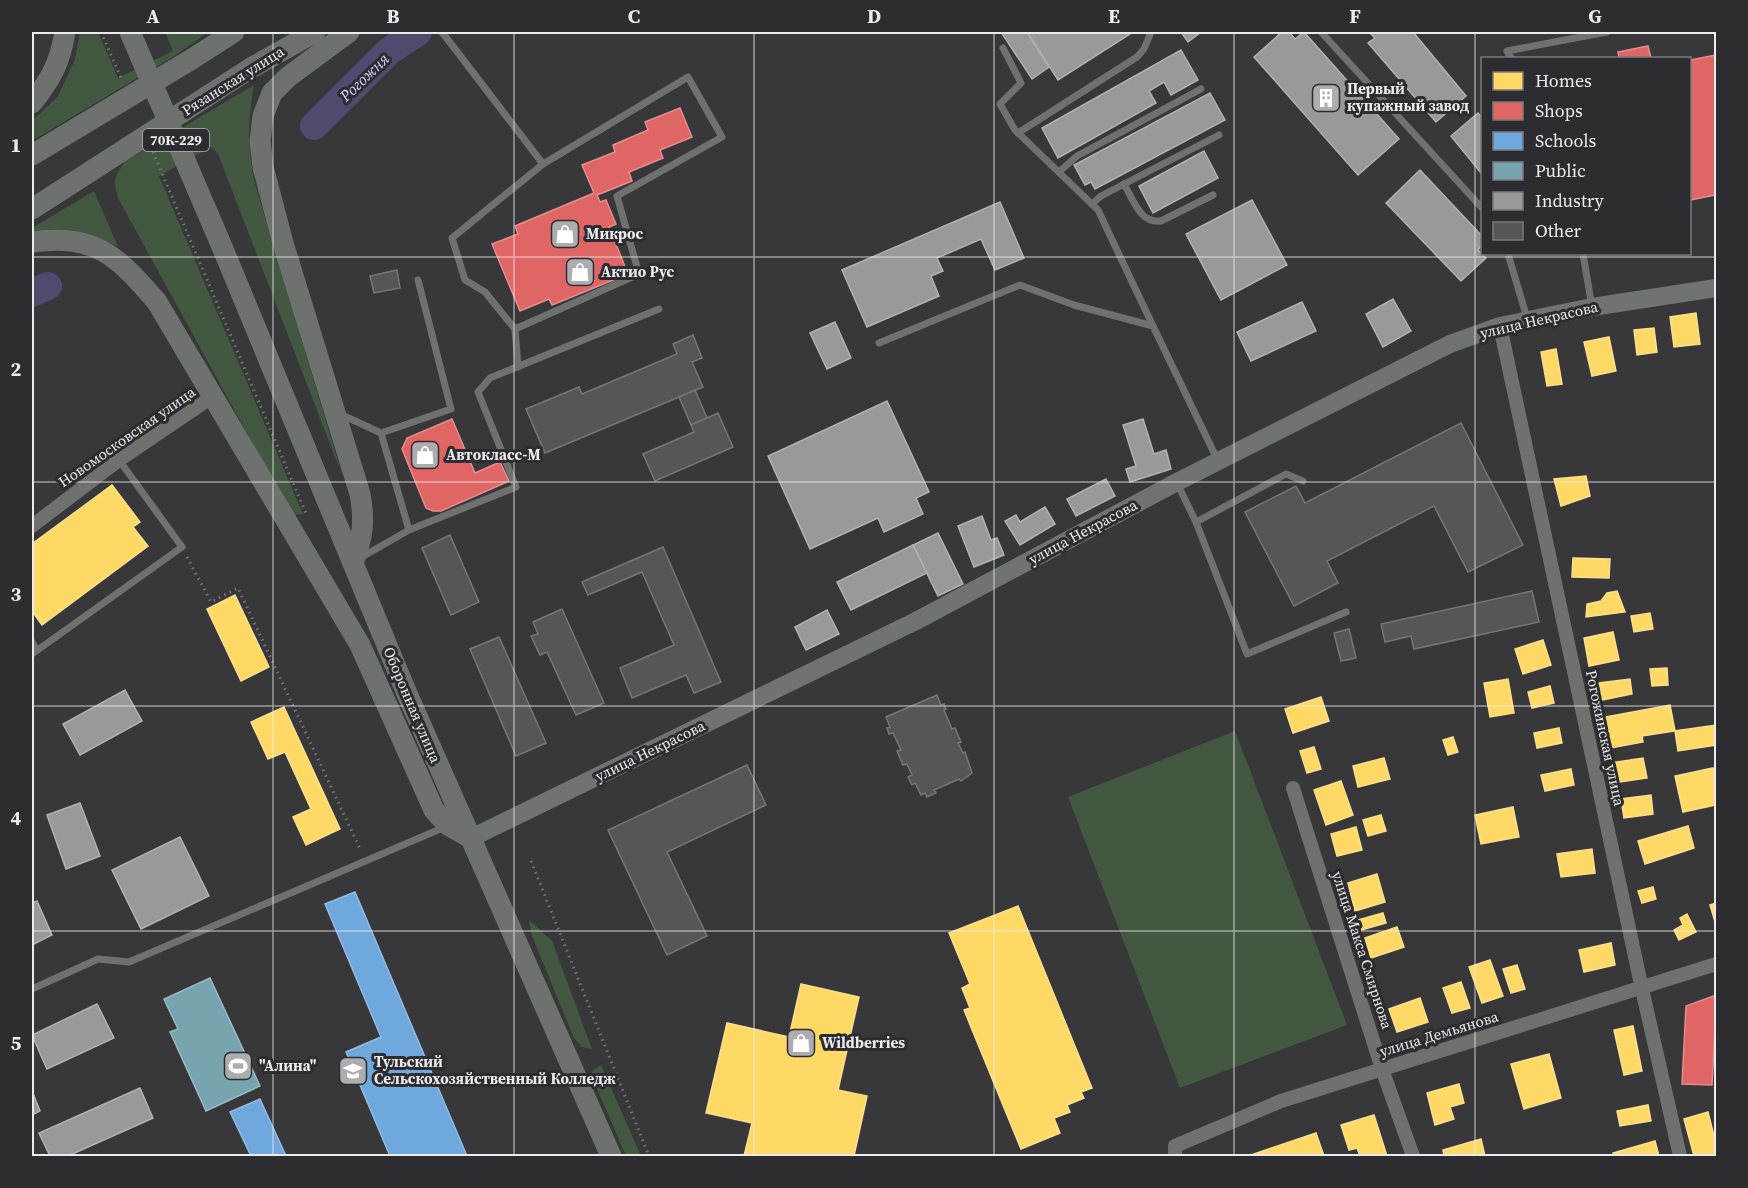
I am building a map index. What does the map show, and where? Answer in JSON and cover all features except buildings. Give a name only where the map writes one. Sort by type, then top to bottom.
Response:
[{"type":"main road","points":[[32,103],[50,80],[62,50],[65,32]]},
{"type":"main road","name":"Оборонная улица","points":[[130,32],[353,562],[405,689],[455,822],[471,838],[609,1156]]},
{"type":"main road","points":[[32,154],[234,32]]},
{"type":"main road","name":"Рязанская улица","points":[[32,209],[252,68],[315,32]]},
{"type":"main road","points":[[350,32],[288,77],[272,93],[262,116],[260,141],[263,167],[283,243],[360,494],[364,517],[362,538],[353,562]]},
{"type":"main road","points":[[32,242],[60,239],[86,244],[111,255],[128,268],[157,302],[360,645],[434,810],[455,822]]},
{"type":"main road","points":[[361,583],[360,645],[405,689]]},
{"type":"street","name":"улица Некрасова","points":[[471,838],[916,621],[1177,482],[1450,344],[1500,327],[1592,307],[1716,288]]},
{"type":"street","name":"Рогожинская улица","points":[[1500,327],[1680,1156]]},
{"type":"street","name":"Новомосковская улица","points":[[32,526],[119,460],[212,397]]},
{"type":"street","name":"улица Макса Смирнова","points":[[1293,788],[1382,1069],[1413,1156]]},
{"type":"street","name":"улица Демьянова","points":[[1175,1151],[1281,1101],[1716,964]]},
{"type":"lane","points":[[442,32],[543,164]]},
{"type":"lane","points":[[1018,133],[1137,57],[1144,49],[1151,32]]},
{"type":"lane","points":[[1321,32],[1481,207]]},
{"type":"lane","points":[[1510,57],[1507,51],[1607,32]]},
{"type":"lane","points":[[1003,48],[1022,83],[1000,104],[1018,133],[1098,210],[1218,461]]},
{"type":"lane","points":[[515,329],[639,274],[617,196],[722,137],[688,77],[543,164],[452,238],[465,280],[485,292],[515,329],[518,367]]},
{"type":"lane","points":[[1059,172],[1077,156],[1201,88]]},
{"type":"lane","points":[[1092,204],[1101,196],[1219,135]]},
{"type":"lane","points":[[1124,184],[1141,214],[1154,222],[1161,221],[1213,195]]},
{"type":"lane","points":[[1508,255],[1528,321]]},
{"type":"lane","points":[[1583,255],[1592,307]]},
{"type":"lane","points":[[336,412],[381,433],[451,409],[418,280]]},
{"type":"lane","points":[[879,343],[1020,285],[1074,305],[1153,326]]},
{"type":"lane","points":[[353,562],[409,530],[516,487],[478,392],[490,378],[659,309]]},
{"type":"lane","points":[[381,433],[409,530]]},
{"type":"lane","points":[[32,642],[34,652],[182,547],[119,460]]},
{"type":"lane","points":[[1196,522],[1286,474],[1303,481]]},
{"type":"lane","points":[[1177,482],[1196,522],[1247,654],[1346,612]]},
{"type":"lane","points":[[32,989],[98,959],[129,962],[455,822]]},
{"type":"path","points":[[197,257],[307,517]]},
{"type":"path","points":[[182,547],[211,602],[238,588],[366,861]]},
{"type":"path","points":[[531,861],[649,1156]]},
{"type":"green space","points":[[80,32],[98,32],[118,78],[173,51],[165,32],[208,32],[176,55],[32,141],[32,121],[58,96],[75,59]]},
{"type":"green space","points":[[254,85],[249,132],[254,180],[342,475],[218,154],[211,147],[159,176],[303,514],[292,515],[118,198],[115,187],[117,175],[126,161]]},
{"type":"green space","points":[[94,191],[118,247],[86,236],[32,235],[32,228]]},
{"type":"green space","points":[[1235,731],[1347,1025],[1180,1088],[1068,797]]},
{"type":"green space","points":[[529,920],[552,941],[592,1049],[582,1047],[574,1038],[532,936]]},
{"type":"green space","points":[[601,1065],[641,1156],[626,1156],[592,1077],[592,1071]]},
{"type":"waterway","name":"Рогожня","points":[[314,126],[389,51],[418,32]]},
{"type":"waterway","name":"Рогожня","points":[[32,293],[48,286]]},
{"type":"place","name":"Первый купажный завод","points":[[1326,98]]},
{"type":"place","name":"Микрос","points":[[565,234]]},
{"type":"place","name":"Актио Рус","points":[[580,272]]},
{"type":"place","name":"Автокласс-М","points":[[425,455]]},
{"type":"place","name":"Wildberries","points":[[801,1043]]},
{"type":"place","name":"\"Алина\"","points":[[238,1066]]},
{"type":"place","name":"Тульский Сельскохозяйственный Колледж","points":[[353,1071]]}]
